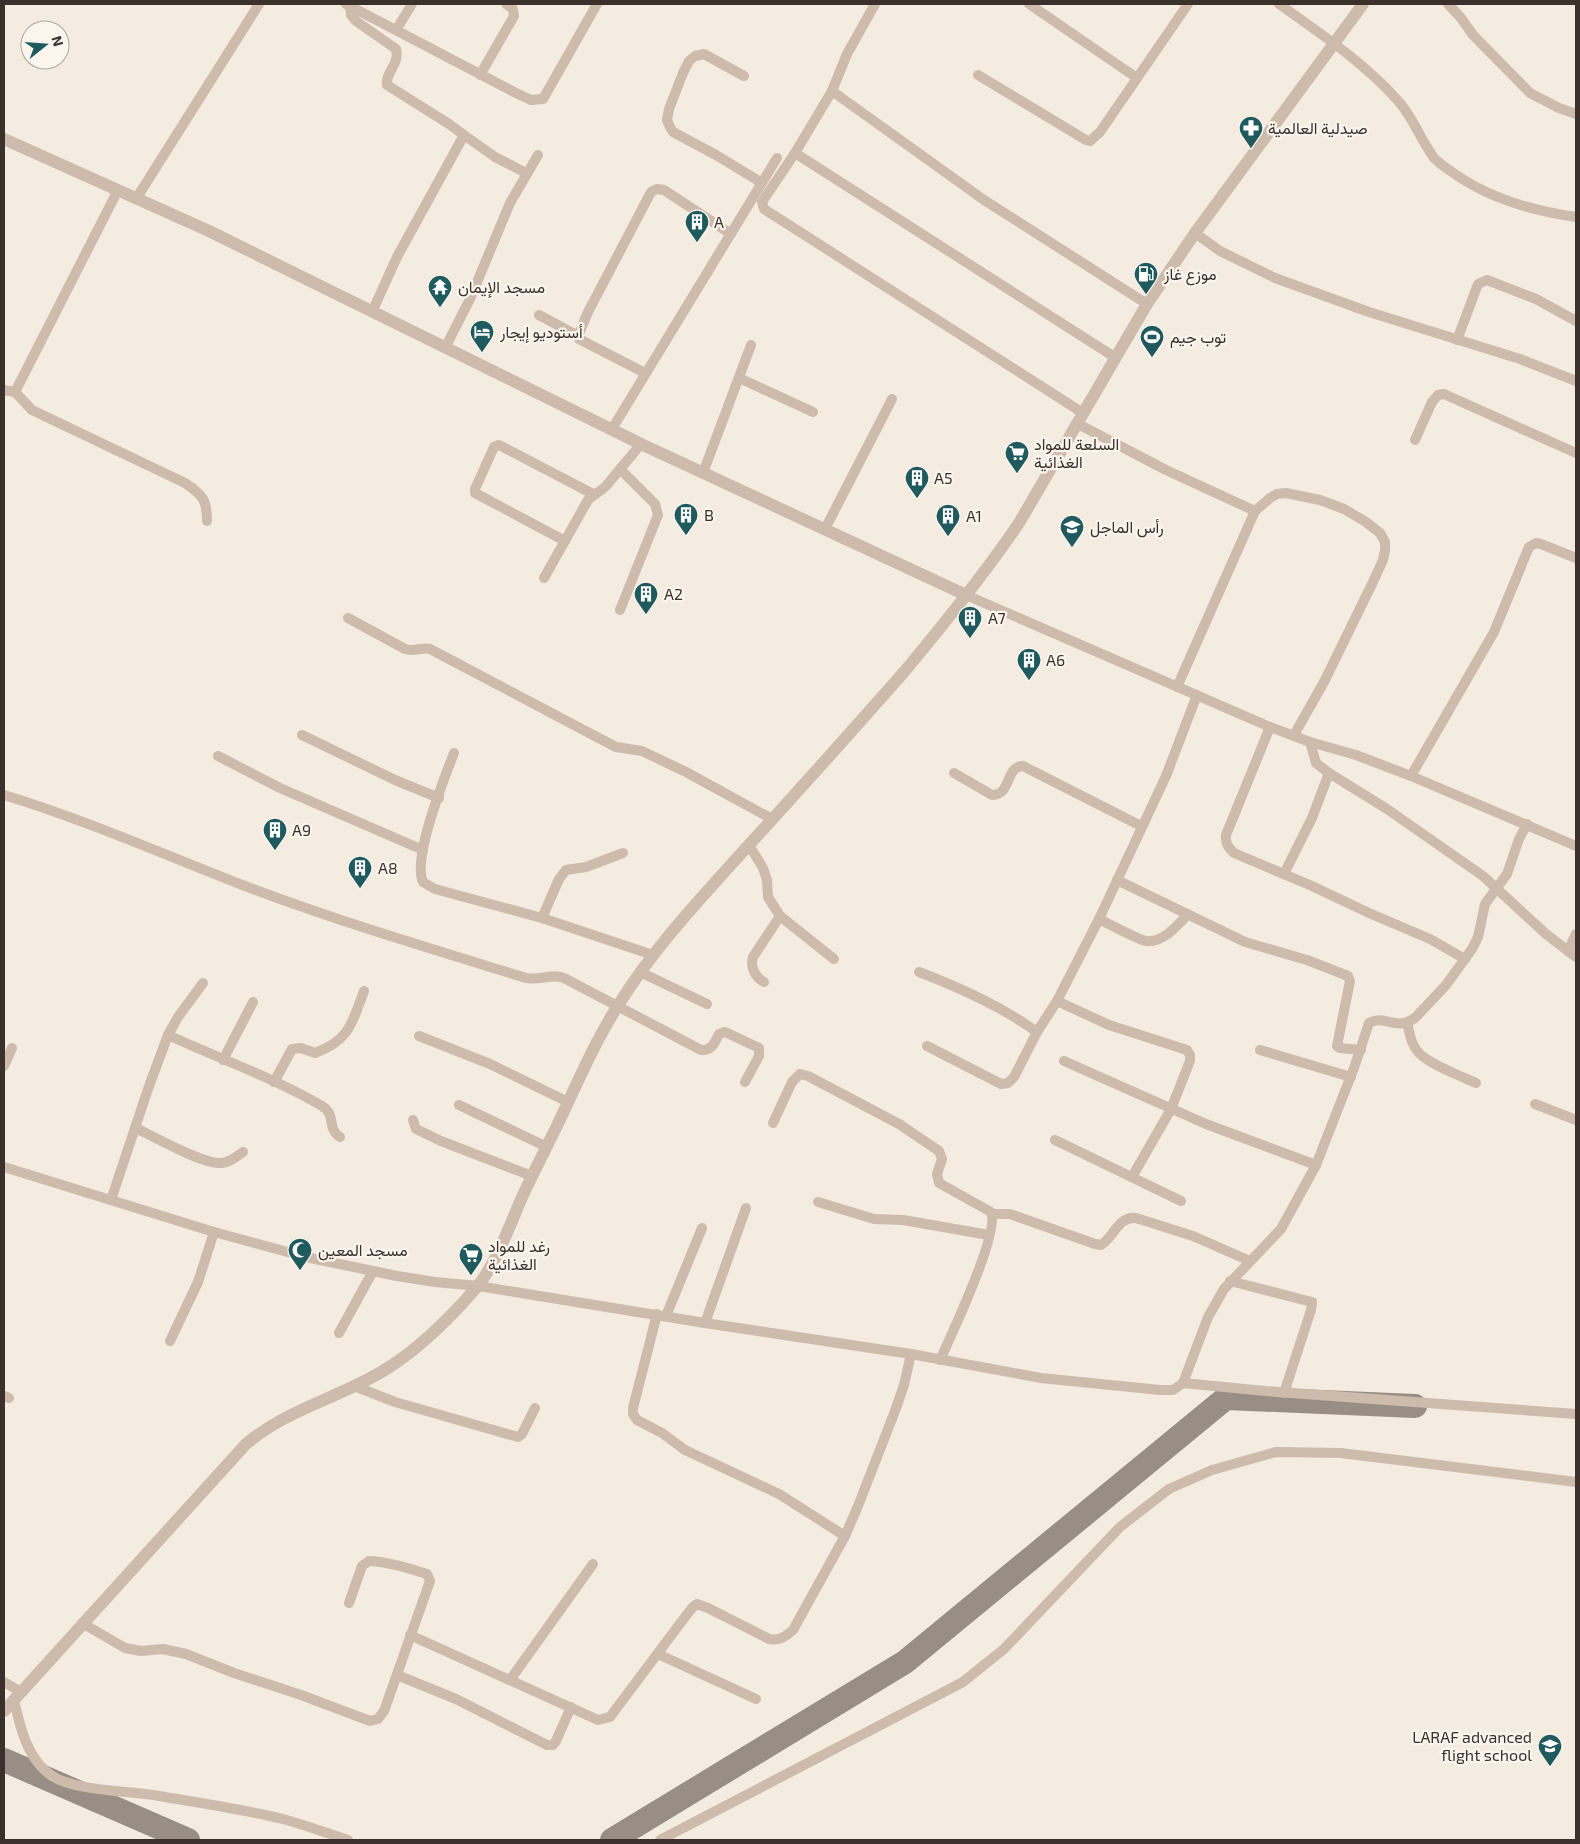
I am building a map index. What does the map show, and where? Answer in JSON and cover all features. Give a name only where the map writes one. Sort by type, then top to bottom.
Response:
[{"type":"street","points":[[136,198],[259,4]]},
{"type":"street","points":[[396,30],[412,4]]},
{"type":"street","points":[[480,75],[514,16],[513,9],[506,4]]},
{"type":"street","points":[[348,5],[531,100],[543,99],[597,4]]},
{"type":"street","points":[[875,4],[847,54],[832,91],[795,153],[762,202],[764,209],[1080,419],[1166,470],[1255,511]]},
{"type":"street","points":[[1029,4],[1137,78]]},
{"type":"street","points":[[978,75],[1090,141],[1100,132],[1188,4]]},
{"type":"street","points":[[1279,4],[1334,42],[1400,103],[1415,124],[1435,159],[1442,165],[1484,191],[1505,200],[1559,215],[1576,217]]},
{"type":"street","points":[[4,1711],[246,1444],[260,1432],[290,1414],[354,1386],[401,1359],[448,1318],[478,1286],[494,1259],[532,1176],[600,1038],[618,1005],[640,972],[682,920],[904,672],[1002,548],[1019,523],[1147,304],[1195,233],[1297,97],[1334,42],[1363,4]]},
{"type":"street","points":[[1448,4],[1473,35],[1530,93],[1559,108],[1576,114]]},
{"type":"street","points":[[348,5],[351,15],[356,21],[396,49],[397,62],[386,81],[387,85],[449,124],[495,157],[526,173]]},
{"type":"street","points":[[744,76],[704,54],[695,56],[683,72],[669,109],[667,120],[673,132],[762,183]]},
{"type":"street","points":[[832,91],[991,204],[1147,304]]},
{"type":"street","points":[[372,312],[397,257],[464,136]]},
{"type":"street","points":[[4,139],[258,255],[640,444],[966,595],[1270,726],[1310,742],[1356,755],[1411,776],[1576,846]]},
{"type":"street","points":[[795,153],[1116,358]]},
{"type":"street","points":[[445,348],[470,298],[510,203],[538,155]]},
{"type":"street","points":[[612,429],[777,158]]},
{"type":"street","points":[[15,392],[118,190]]},
{"type":"street","points":[[578,336],[588,312],[654,190],[664,190],[731,234]]},
{"type":"street","points":[[1195,233],[1220,251],[1275,278],[1369,312],[1520,359],[1576,381]]},
{"type":"street","points":[[1457,340],[1478,284],[1487,280],[1536,299],[1576,321]]},
{"type":"street","points":[[539,314],[578,336],[579,339],[645,373]]},
{"type":"street","points":[[703,473],[752,345]]},
{"type":"street","points":[[739,378],[813,412]]},
{"type":"street","points":[[4,390],[15,392],[32,410],[196,490],[204,498],[207,507],[207,521]]},
{"type":"street","points":[[1415,440],[1432,402],[1438,395],[1444,394],[1576,453]]},
{"type":"street","points":[[825,529],[892,399]]},
{"type":"street","points":[[544,578],[594,494],[601,491],[640,444]]},
{"type":"street","points":[[565,541],[475,493],[475,489],[494,448],[499,445],[594,494]]},
{"type":"street","points":[[620,469],[655,504],[658,515],[620,610]]},
{"type":"street","points":[[1177,687],[1255,511],[1270,498],[1278,494],[1286,493],[1320,500],[1366,522],[1380,533],[1385,550],[1383,560],[1372,584],[1324,682],[1294,735]]},
{"type":"street","points":[[1411,776],[1494,632],[1529,547],[1541,544],[1576,558]]},
{"type":"street","points":[[348,618],[405,649],[411,651],[425,648],[430,649],[616,747],[642,751],[686,772],[772,819]]},
{"type":"street","points":[[927,1046],[1001,1084],[1008,1083],[1014,1077],[1099,919],[1166,776],[1197,695]]},
{"type":"street","points":[[1270,726],[1226,835],[1228,848],[1234,853],[1369,914],[1430,939],[1465,959]]},
{"type":"street","points":[[302,735],[394,780],[439,798]]},
{"type":"street","points":[[1310,742],[1316,762],[1329,773],[1387,809],[1477,872],[1572,954],[1576,934]]},
{"type":"street","points":[[454,753],[423,850],[420,876],[423,882],[428,886],[542,918],[653,954]]},
{"type":"street","points":[[218,756],[289,792],[423,850]]},
{"type":"street","points":[[954,773],[992,795],[997,795],[1005,788],[1014,768],[1023,766],[1141,826]]},
{"type":"street","points":[[1284,874],[1312,818],[1329,773]]},
{"type":"street","points":[[4,796],[70,818],[247,886],[353,924],[526,978],[536,979],[559,976],[702,1050],[706,1051],[710,1048],[722,1031],[756,1047],[760,1052],[745,1082]]},
{"type":"street","points":[[4,1167],[214,1232],[310,1258],[373,1271],[911,1354],[1041,1378],[1170,1391],[1183,1383],[1208,1317],[1218,1299],[1230,1281],[1281,1229],[1316,1165],[1351,1077],[1367,1027],[1372,1021],[1384,1021],[1400,1025],[1407,1023],[1415,1018],[1446,985],[1478,937],[1485,904],[1507,874],[1519,839],[1527,824]]},
{"type":"street","points":[[749,845],[763,868],[768,897],[780,916],[834,959]]},
{"type":"street","points":[[542,918],[559,879],[566,870],[586,867],[623,852]]},
{"type":"street","points":[[1117,880],[1245,942],[1306,960],[1348,976],[1350,981],[1337,1046],[1360,1050]]},
{"type":"street","points":[[1099,919],[1147,941],[1163,937],[1176,928],[1188,914]]},
{"type":"street","points":[[764,982],[754,972],[753,957],[780,916]]},
{"type":"street","points":[[640,972],[707,1004]]},
{"type":"street","points":[[919,972],[944,981],[997,1006],[1014,1015],[1037,1032]]},
{"type":"street","points":[[111,1200],[168,1035],[178,1017],[203,983]]},
{"type":"street","points":[[274,1082],[292,1049],[300,1048],[315,1053],[331,1046],[344,1036],[351,1027],[364,991]]},
{"type":"street","points":[[1057,1000],[1109,1026],[1187,1050],[1190,1055],[1190,1061],[1171,1108],[1132,1177]]},
{"type":"street","points":[[223,1060],[254,1002]]},
{"type":"street","points":[[1407,1023],[1411,1040],[1418,1052],[1425,1058],[1476,1083]]},
{"type":"street","points":[[168,1035],[274,1082],[328,1110],[333,1130],[340,1137]]},
{"type":"street","points":[[419,1036],[490,1064],[568,1102]]},
{"type":"street","points":[[4,1066],[12,1048]]},
{"type":"street","points":[[1260,1050],[1351,1077]]},
{"type":"street","points":[[1064,1061],[1206,1124],[1316,1165]]},
{"type":"street","points":[[773,1123],[792,1082],[800,1074],[808,1076],[899,1124],[939,1151],[942,1159],[937,1174],[939,1183],[988,1209],[992,1214],[992,1224],[982,1262],[940,1360]]},
{"type":"street","points":[[1535,1104],[1576,1120]]},
{"type":"street","points":[[459,1105],[547,1147]]},
{"type":"street","points":[[413,1120],[416,1129],[441,1141],[532,1176]]},
{"type":"street","points":[[136,1128],[178,1150],[217,1163],[228,1162],[242,1152]]},
{"type":"street","points":[[1055,1140],[1181,1200]]},
{"type":"street","points":[[818,1202],[874,1219],[903,1220],[989,1236]]},
{"type":"street","points":[[705,1323],[746,1208]]},
{"type":"street","points":[[992,1214],[1010,1214],[1101,1245],[1105,1243],[1123,1220],[1136,1218],[1193,1236],[1250,1262]]},
{"type":"street","points":[[702,1228],[661,1315],[633,1408],[633,1414],[637,1420],[662,1433],[685,1450],[779,1494],[845,1536]]},
{"type":"street","points":[[170,1341],[198,1282],[214,1232]]},
{"type":"street","points":[[339,1333],[373,1271]]},
{"type":"street","points":[[1230,1281],[1312,1302],[1312,1310],[1284,1392]]},
{"type":"street","points":[[410,1635],[598,1720],[605,1720],[610,1717],[685,1617],[697,1604],[769,1639],[776,1640],[786,1636],[792,1630],[845,1536],[895,1411],[904,1385],[911,1354]]},
{"type":"street","points":[[1183,1383],[1576,1414]]},
{"type":"street","points":[[354,1386],[395,1402],[518,1437],[522,1434],[535,1408]]},
{"type":"street","points":[[660,1840],[964,1682],[1004,1650],[1120,1527],[1169,1489],[1212,1470],[1276,1452],[1341,1453],[1576,1482]]},
{"type":"street","points":[[82,1623],[125,1648],[142,1651],[162,1649],[186,1654],[234,1673],[370,1720],[378,1718],[384,1711],[430,1581],[427,1574],[398,1565],[369,1561],[362,1566],[349,1603]]},
{"type":"street","points":[[510,1680],[593,1564]]},
{"type":"street","points":[[658,1654],[756,1699]]},
{"type":"street","points":[[397,1674],[456,1699],[547,1745],[553,1745],[556,1741],[571,1707]]},
{"type":"street","points":[[4,1682],[17,1696],[21,1730],[35,1759],[52,1776],[63,1782],[259,1814],[303,1825],[348,1840]]},
{"type":"taxiway","points":[[612,1840],[905,1662],[1226,1398],[1415,1406]]},
{"type":"taxiway","points":[[4,1760],[188,1840]]},
{"type":"place","name":"صيدلية العالمية","points":[[1251,149]]},
{"type":"place","name":"A","points":[[697,243]]},
{"type":"place","name":"موزع غاز","points":[[1146,295]]},
{"type":"place","name":"مسجد الإيمان","points":[[440,308]]},
{"type":"place","name":"أستوديو إيجار","points":[[482,353]]},
{"type":"place","name":"توب جيم","points":[[1152,358]]},
{"type":"place","name":"السلعة للمواد الغذائية","points":[[1017,474]]},
{"type":"place","name":"A5","points":[[917,499]]},
{"type":"place","name":"B","points":[[686,536]]},
{"type":"place","name":"A1","points":[[948,537]]},
{"type":"place","name":"رأس الماجل","points":[[1072,548]]},
{"type":"place","name":"A2","points":[[646,615]]},
{"type":"place","name":"A7","points":[[970,639]]},
{"type":"place","name":"A6","points":[[1029,681]]},
{"type":"place","name":"A9","points":[[275,851]]},
{"type":"place","name":"A8","points":[[360,889]]},
{"type":"place","name":"مسجد المعين","points":[[300,1271]]},
{"type":"place","name":"رغد للمواد الغذائية","points":[[471,1276]]},
{"type":"place","name":"LARAF advanced flight school","points":[[1550,1767]]}]
